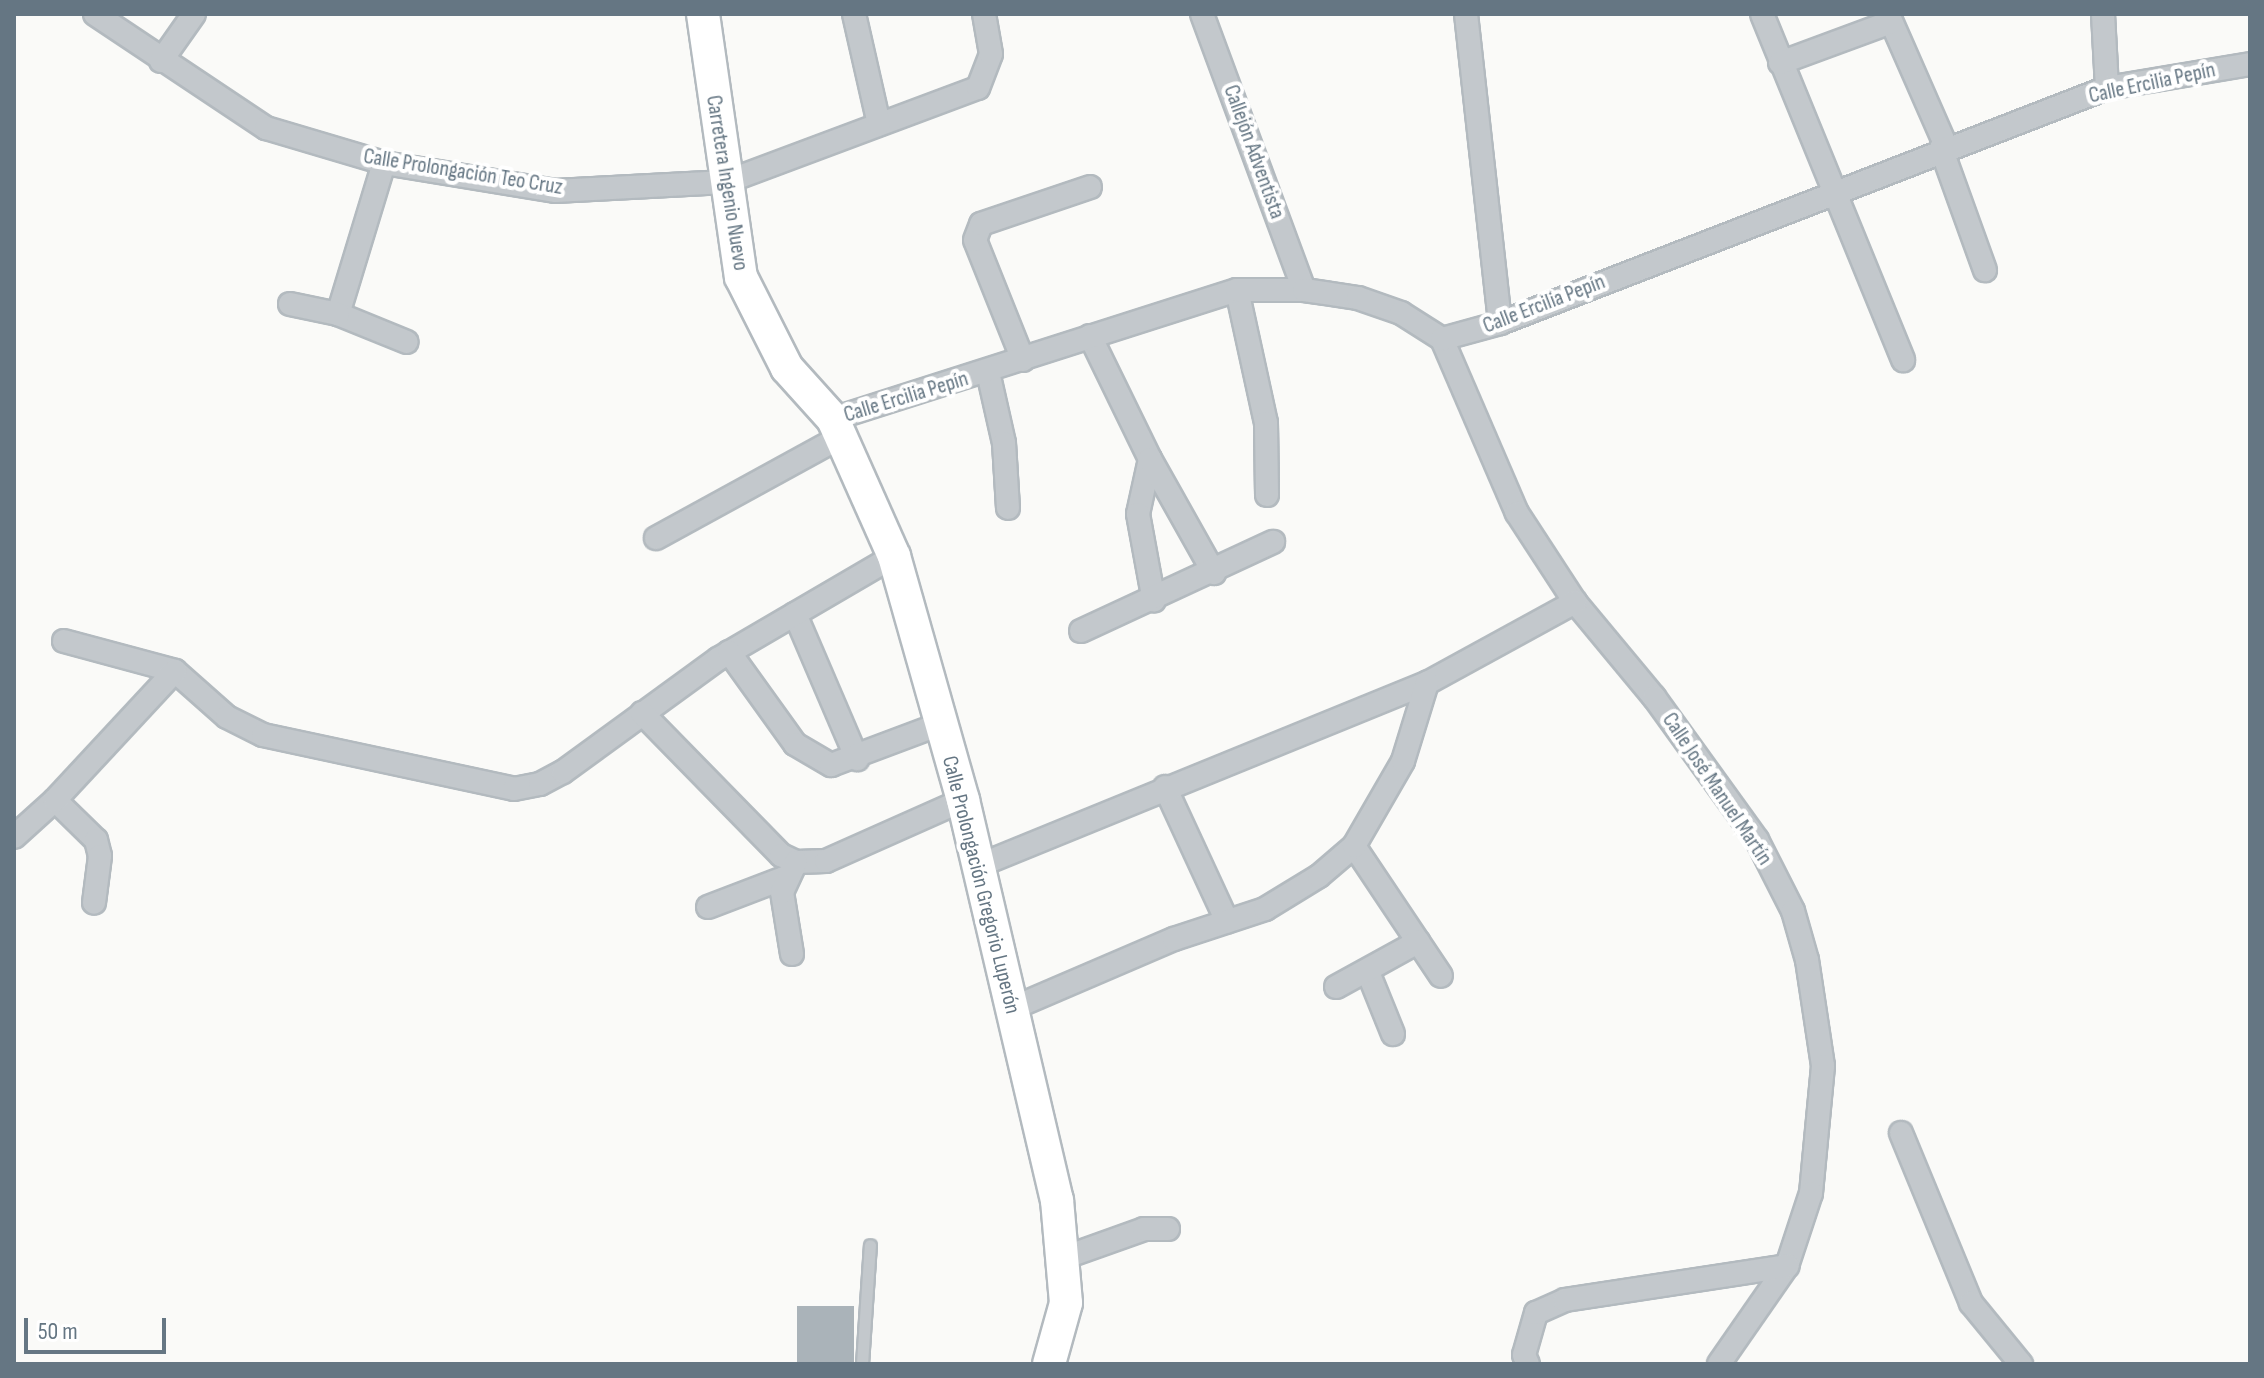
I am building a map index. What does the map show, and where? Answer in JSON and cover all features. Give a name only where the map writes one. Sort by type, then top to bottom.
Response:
[{"type":"street","name":"Calle Prolongación Teo Cruz","points":[[95,14],[161,61],[266,128],[384,163],[555,191],[726,182],[978,88],[991,54],[984,14]]},
{"type":"street","points":[[161,61],[194,14]]},
{"type":"street","name":"Carretera Ingenio Nuevo","points":[[703,14],[732,234],[752,307],[787,368],[837,428]]},
{"type":"street","points":[[854,14],[879,124]]},
{"type":"street","name":"Callejón Adventista","points":[[1202,14],[1304,290]]},
{"type":"street","points":[[1466,14],[1500,323]]},
{"type":"street","points":[[1762,14],[1903,360]]},
{"type":"street","points":[[2103,14],[2107,88]]},
{"type":"street","points":[[1780,63],[1890,18],[1943,147],[1985,270]]},
{"type":"street","name":"Calle Ercilia Pepín","points":[[656,538],[837,428],[1090,336],[1237,290],[1304,290],[1358,298],[1401,313],[1442,339],[1500,323],[1943,147],[2107,88],[2250,64]]},
{"type":"street","points":[[338,314],[384,163]]},
{"type":"street","points":[[1023,360],[975,240],[981,224],[1007,212],[1090,187]]},
{"type":"street","points":[[1237,290],[1266,423],[1267,495]]},
{"type":"street","points":[[290,304],[338,314],[407,342]]},
{"type":"street","points":[[1090,336],[1150,459],[1214,573]]},
{"type":"street","name":"Calle José Manuel Martín","points":[[1442,339],[1517,513],[1575,602],[1654,697],[1748,828],[1793,911],[1807,960],[1823,1066],[1811,1193],[1787,1266],[1719,1364]]},
{"type":"street","points":[[988,372],[1004,443],[1008,508]]},
{"type":"street","name":"Calle Prolongación Gregorio Luperón","points":[[837,428],[894,556],[963,800],[1013,1008],[1066,1257],[1066,1303],[1049,1364]]},
{"type":"street","points":[[1150,459],[1138,514],[1154,601]]},
{"type":"street","points":[[1081,631],[1154,601],[1273,542]]},
{"type":"street","points":[[64,641],[175,671],[227,717],[263,735],[514,789],[540,784],[563,772],[729,652],[894,556]]},
{"type":"street","points":[[978,866],[1165,787],[1427,683],[1575,602]]},
{"type":"street","points":[[795,614],[857,759]]},
{"type":"street","points":[[729,652],[795,744],[831,765],[857,759],[940,724]]},
{"type":"street","points":[[14,837],[55,800],[175,671]]},
{"type":"street","points":[[1013,1008],[1227,921],[1265,909],[1319,876],[1354,846],[1403,761],[1427,683]]},
{"type":"street","points":[[642,713],[781,855],[791,870],[782,906],[792,954]]},
{"type":"street","points":[[1165,787],[1227,921]]},
{"type":"street","points":[[55,800],[96,840],[100,856],[94,903]]},
{"type":"street","points":[[708,907],[791,870],[826,861],[963,800]]},
{"type":"street","points":[[1354,846],[1441,976]]},
{"type":"street","points":[[1336,987],[1418,942]]},
{"type":"street","points":[[1368,972],[1393,1034]]},
{"type":"street","points":[[1901,1133],[1971,1303],[2021,1364]]},
{"type":"street","points":[[1066,1257],[1144,1229],[1168,1229]]},
{"type":"street","points":[[1528,1364],[1524,1355],[1536,1313],[1565,1300],[1787,1266]]},
{"type":"lane","points":[[862,1364],[870,1245]]},
{"type":"building","points":[[797,1306],[854,1306],[854,1364],[797,1364]]}]
